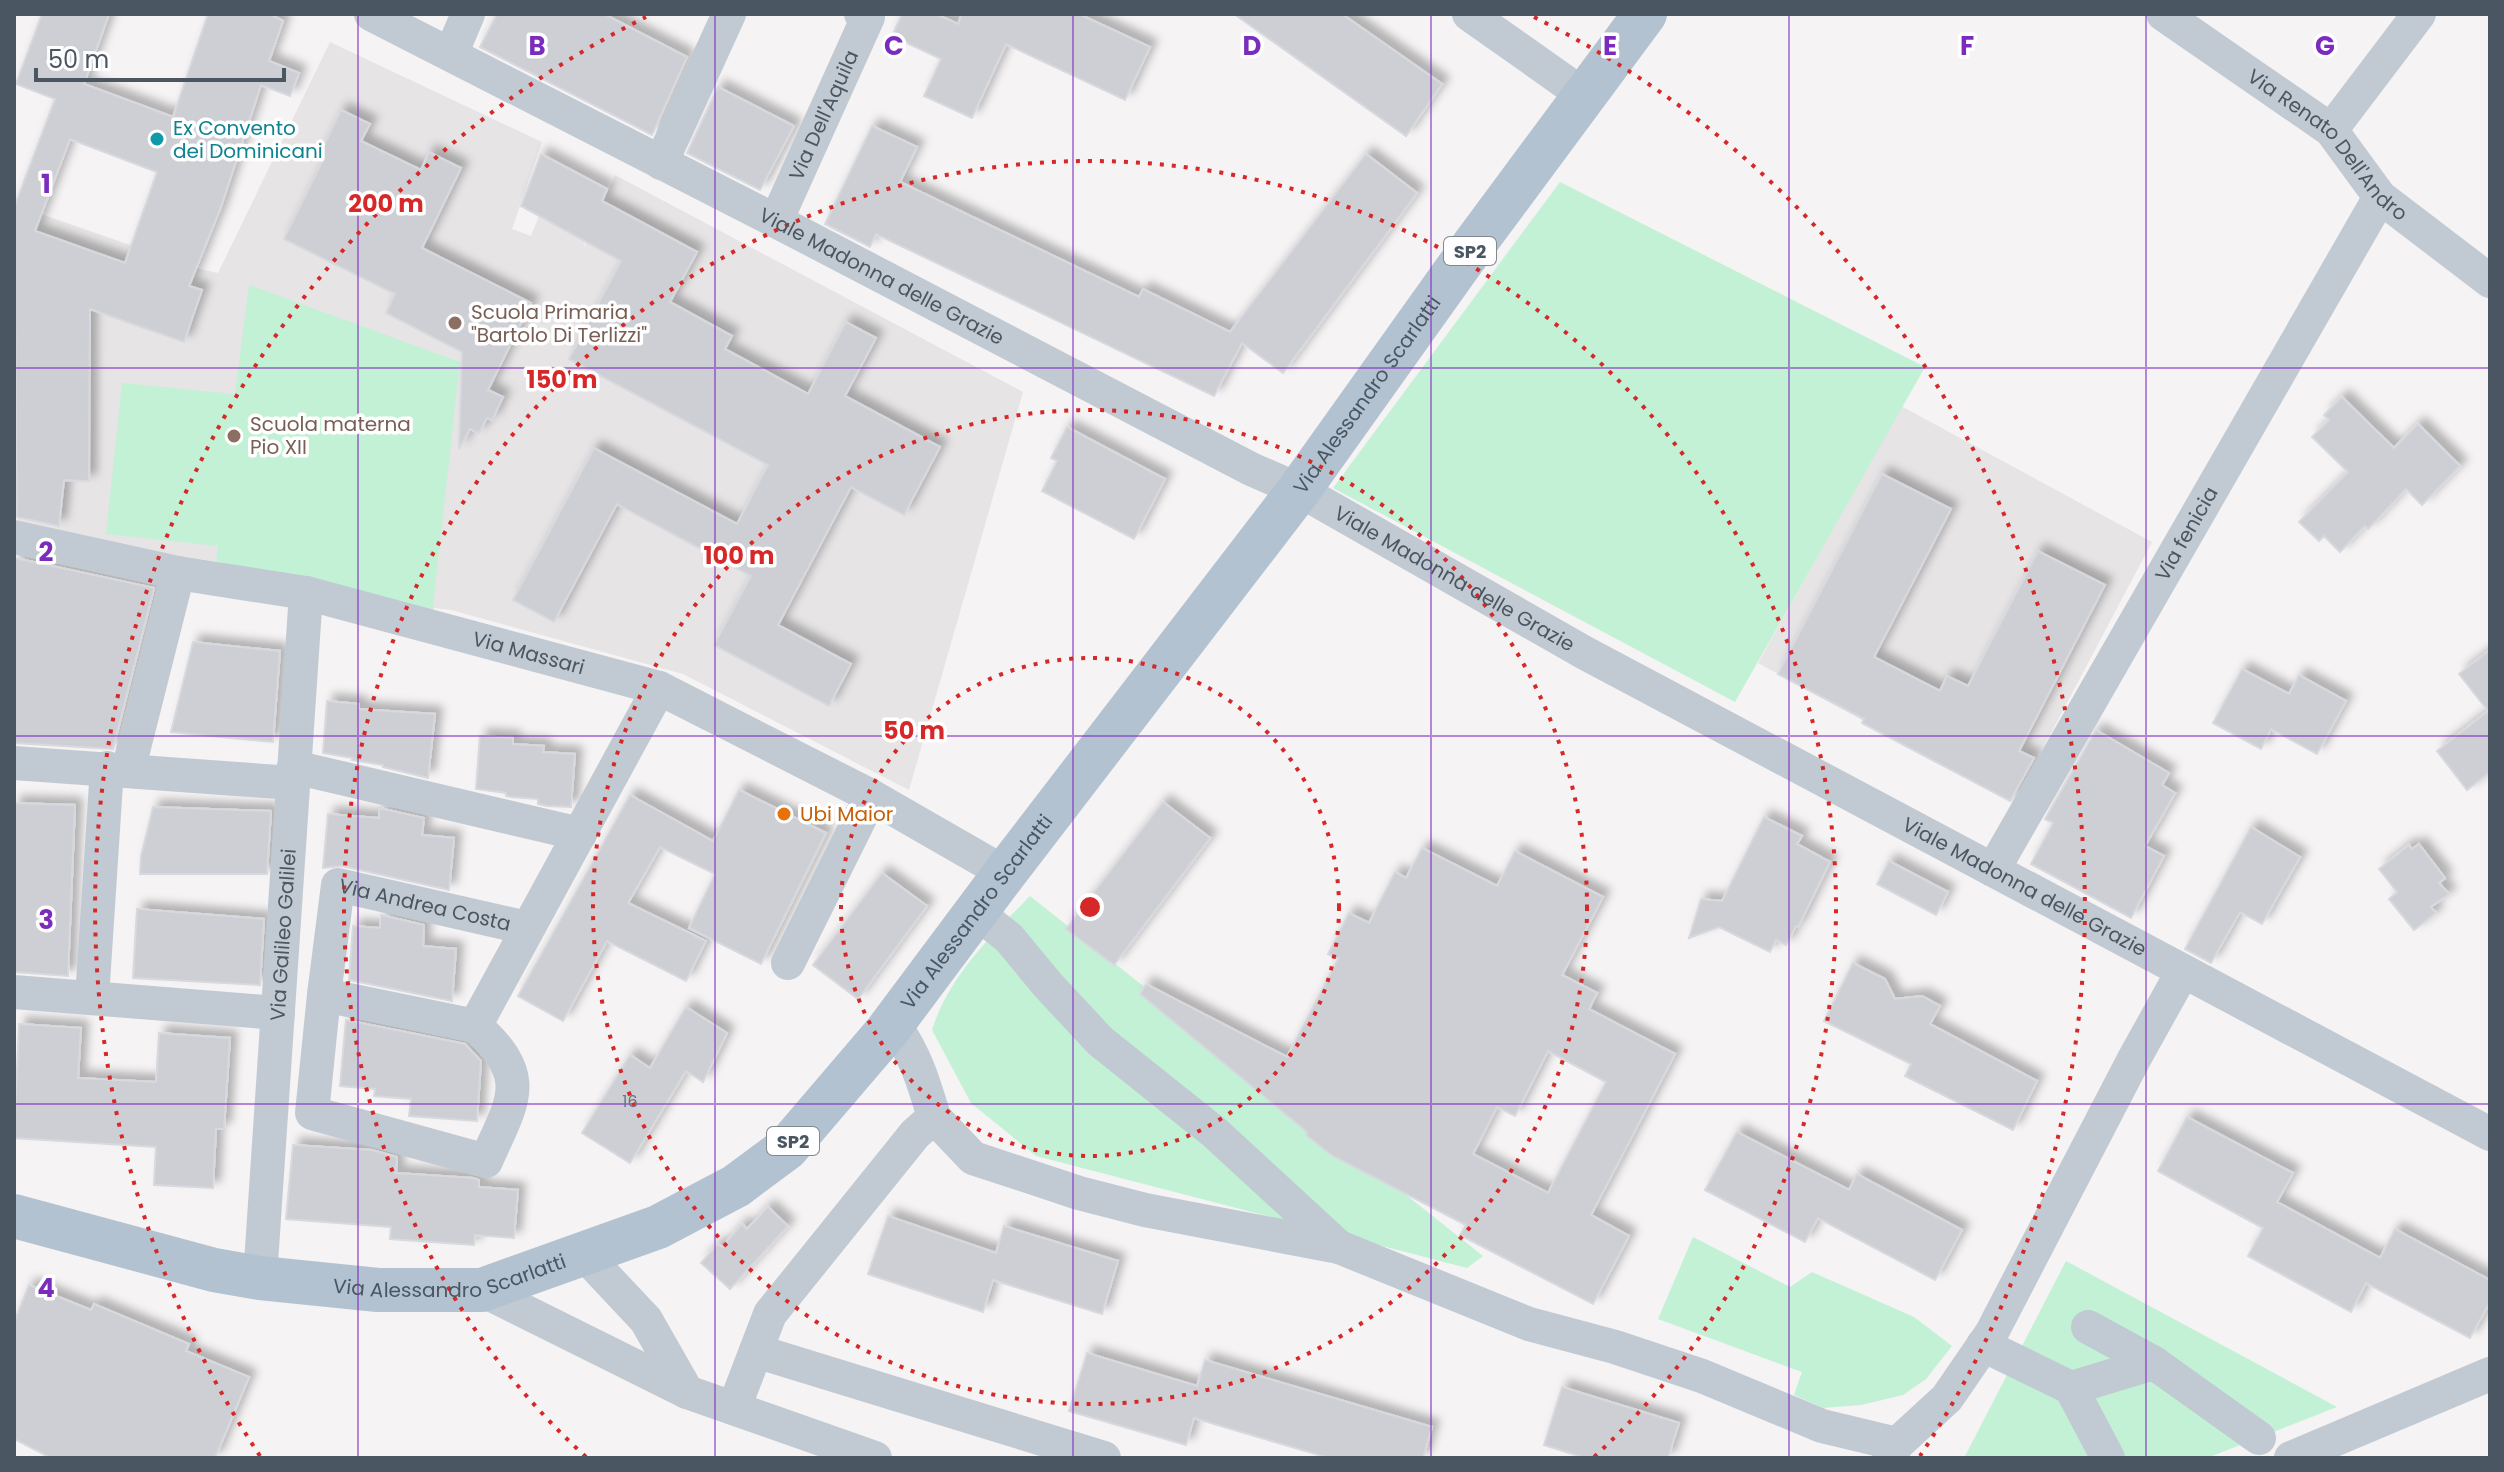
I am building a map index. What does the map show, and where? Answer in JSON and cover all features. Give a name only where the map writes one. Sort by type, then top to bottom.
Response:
[{"type":"main road","name":"Via Alessandro Scarlatti","points":[[14,1216],[214,1270],[260,1278],[378,1290],[482,1290],[658,1227],[736,1186],[787,1148],[893,1023],[1299,490],[1473,246],[1645,14]]},
{"type":"street","name":"Viale Madonna delle Grazie","points":[[371,14],[1251,469],[1299,490],[1585,653],[2490,1134]]},
{"type":"street","points":[[451,54],[468,14]]},
{"type":"street","points":[[661,163],[729,14]]},
{"type":"street","name":"Via Dell'Aquila","points":[[776,221],[868,17],[861,14]]},
{"type":"street","points":[[1469,14],[1585,96]]},
{"type":"street","name":"Via Renato Dell'Andro","points":[[2163,14],[2331,130],[2380,197],[2490,281]]},
{"type":"street","points":[[2331,130],[2419,14]]},
{"type":"street","name":"Via fenicia","points":[[1993,870],[2380,197]]},
{"type":"street","name":"Via Massari","points":[[14,537],[178,573],[306,593],[659,688],[871,796],[1005,873]]},
{"type":"street","points":[[92,998],[118,770],[178,573]]},
{"type":"street","name":"Via Galileo Galilei","points":[[260,1278],[306,593]]},
{"type":"street","name":"Via Andrea Costa","points":[[527,928],[338,885],[312,1113],[486,1161],[514,1099],[508,1066],[497,1045],[475,1026],[659,688]]},
{"type":"street","points":[[14,763],[118,770],[294,775],[580,834]]},
{"type":"street","points":[[788,963],[871,796]]},
{"type":"street","points":[[288,863],[338,885]]},
{"type":"street","points":[[976,912],[1009,938],[1100,1041],[1214,1132],[1339,1247]]},
{"type":"street","points":[[893,1023],[908,1044],[919,1068],[934,1117],[973,1158],[1079,1193],[1145,1210],[1339,1247],[1529,1324],[1615,1347],[1702,1376],[1822,1426],[1893,1451],[1947,1398],[1983,1345],[2183,971]]},
{"type":"street","points":[[14,992],[278,1013]]},
{"type":"street","points":[[324,995],[475,1026]]},
{"type":"street","points":[[734,1408],[770,1314],[915,1134],[934,1117]]},
{"type":"street","points":[[584,1254],[646,1320],[687,1392]]},
{"type":"street","points":[[482,1290],[687,1392],[875,1458]]},
{"type":"street","points":[[2088,1327],[2154,1363],[2259,1438]]},
{"type":"street","points":[[1983,1345],[2071,1388],[2108,1458]]},
{"type":"street","points":[[756,1351],[1104,1458]]},
{"type":"street","points":[[2071,1388],[2154,1363]]},
{"type":"street","points":[[2291,1458],[2490,1374]]},
{"type":"shaded area","points":[[330,42],[542,142],[512,229],[531,236],[539,216],[585,241],[584,248],[615,175],[1023,392],[909,790],[683,674],[451,610],[434,608],[432,616],[219,562],[57,538],[17,528],[15,205],[218,273]]},
{"type":"shaded area","points":[[1901,406],[2152,542],[2014,803],[1758,663]]},
{"type":"green space","points":[[1560,182],[1925,367],[1735,702],[1333,488]]},
{"type":"green space","name":"Scuola materna Pio XII","points":[[249,285],[460,362],[432,616],[216,561],[218,546],[106,534],[122,383],[235,394]]},
{"type":"green space","points":[[1030,896],[1483,1256],[1467,1268],[1036,1156],[971,1103],[932,1030],[939,1010],[960,974]]},
{"type":"green space","points":[[1693,1237],[1790,1287],[1812,1272],[1914,1317],[1952,1346],[1926,1379],[1903,1395],[1861,1405],[1823,1408],[1794,1395],[1802,1372],[1658,1319]]},
{"type":"green space","points":[[2066,1261],[2337,1407],[2207,1458],[1964,1458]]},
{"type":"building","points":[[42,14],[109,14],[84,84],[173,117],[208,14],[270,14],[283,21],[269,61],[299,73],[290,96],[261,85],[221,207],[189,286],[202,290],[184,342],[90,309],[89,481],[64,480],[59,526],[17,517],[14,208],[55,99],[16,84]],"holes":[[[70,139],[157,172],[125,263],[35,231]]]},
{"type":"building","points":[[497,14],[604,14],[687,57],[652,135],[480,47]]},
{"type":"building","points":[[902,14],[936,14],[958,24],[962,14],[1079,14],[1150,47],[1125,100],[1006,44],[972,118],[924,96],[941,59],[892,36]]},
{"type":"building","points":[[1234,14],[1342,14],[1442,84],[1406,136]]},
{"type":"building","points":[[718,87],[794,126],[760,190],[687,153]]},
{"type":"building","points":[[341,110],[370,124],[361,141],[421,170],[429,152],[461,168],[422,248],[531,303],[488,390],[503,397],[492,420],[487,418],[479,433],[470,429],[459,449],[462,352],[386,313],[395,294],[284,239],[323,160],[318,158]]},
{"type":"building","points":[[872,126],[917,147],[900,182],[1139,297],[1143,289],[1230,332],[1366,154],[1417,193],[1283,373],[1242,343],[1214,396],[876,234],[870,247],[825,224]]},
{"type":"building","points":[[541,154],[607,189],[602,201],[697,252],[670,302],[732,336],[725,349],[808,394],[846,322],[876,338],[845,396],[940,447],[904,515],[851,487],[778,625],[851,664],[829,706],[714,645],[751,576],[617,504],[554,622],[513,600],[594,448],[737,524],[768,465],[569,359],[621,261],[521,206]]},
{"type":"building","points":[[2342,397],[2394,448],[2418,424],[2460,466],[2422,505],[2406,489],[2368,529],[2365,526],[2340,552],[2324,536],[2319,541],[2299,522],[2348,472],[2312,437],[2329,420],[2324,415]]},
{"type":"building","points":[[1067,427],[1165,479],[1134,539],[1042,491],[1057,461],[1051,458]]},
{"type":"building","points":[[1882,474],[1951,509],[1874,657],[1940,691],[1947,676],[1968,686],[2038,551],[2105,585],[2019,751],[2034,758],[2010,801],[1862,723],[1864,719],[1778,674]]},
{"type":"building","points":[[15,558],[154,588],[113,749],[14,743]]},
{"type":"building","points":[[193,642],[280,651],[273,742],[171,732]]},
{"type":"building","points":[[2490,650],[2490,772],[2467,790],[2437,751],[2488,711],[2459,674]]},
{"type":"building","points":[[2242,669],[2289,694],[2299,675],[2346,701],[2317,754],[2271,729],[2261,749],[2213,723]]},
{"type":"building","points":[[327,701],[359,704],[359,709],[435,714],[428,778],[323,753]]},
{"type":"building","points":[[2096,730],[2169,773],[2162,785],[2175,793],[2145,846],[2164,856],[2131,918],[2031,864],[2053,823],[2045,819]]},
{"type":"building","points":[[480,736],[513,738],[513,744],[544,746],[543,752],[575,754],[571,807],[547,806],[538,804],[538,799],[476,789]]},
{"type":"building","points":[[739,790],[826,833],[761,964],[689,928],[715,874],[660,847],[628,903],[706,941],[686,981],[607,941],[563,1021],[518,996],[630,795],[713,841]]},
{"type":"building","points":[[1163,802],[1210,838],[1114,965],[1066,929]]},
{"type":"building","points":[[14,803],[75,805],[68,976],[14,972]]},
{"type":"building","points":[[153,807],[271,811],[267,874],[140,874],[141,856]]},
{"type":"building","points":[[379,808],[424,818],[422,835],[454,838],[449,890],[342,866],[323,868],[328,814],[379,818]]},
{"type":"building","points":[[1764,817],[1802,836],[1797,844],[1830,862],[1798,927],[1786,945],[1776,940],[1770,952],[1719,927],[1689,938],[1701,899],[1722,901]]},
{"type":"building","points":[[2251,827],[2300,857],[2262,924],[2240,912],[2211,963],[2185,949]]},
{"type":"building","points":[[2419,844],[2445,878],[2439,883],[2449,894],[2431,907],[2436,913],[2414,930],[2389,899],[2397,892],[2379,869],[2409,845],[2412,849]]},
{"type":"building","points":[[1422,848],[1497,886],[1515,851],[1603,897],[1562,975],[1597,993],[1589,1009],[1675,1054],[1591,1215],[1629,1236],[1593,1304],[1460,1235],[1466,1225],[1331,1155],[1140,994],[1146,984],[1287,1057],[1338,959],[1328,954],[1349,913],[1369,923],[1395,872],[1406,878]],"holes":[[[1548,1051],[1606,1082],[1548,1193],[1473,1154],[1497,1107],[1515,1116]]]},
{"type":"building","points":[[1889,861],[1948,892],[1936,915],[1877,884]]},
{"type":"building","points":[[882,873],[927,906],[858,999],[813,965]]},
{"type":"building","points":[[137,909],[264,919],[260,985],[133,978]]},
{"type":"building","points":[[381,915],[424,925],[423,946],[456,949],[452,1001],[349,980],[353,926],[380,928]]},
{"type":"building","points":[[1853,963],[1885,979],[1895,999],[1922,996],[1940,1006],[1930,1024],[2037,1081],[2013,1130],[1905,1076],[1911,1064],[1824,1021]]},
{"type":"building","points":[[686,1007],[727,1033],[703,1082],[686,1071],[630,1163],[582,1133],[630,1055],[650,1068]]},
{"type":"building","points":[[346,1020],[465,1044],[481,1061],[477,1121],[409,1116],[411,1099],[374,1096],[375,1089],[340,1086]]},
{"type":"building","points":[[19,1024],[81,1028],[78,1078],[156,1082],[159,1033],[230,1038],[224,1129],[216,1129],[213,1188],[154,1185],[156,1147],[14,1138]]},
{"type":"building","points":[[2187,1117],[2293,1173],[2277,1202],[2380,1258],[2395,1229],[2490,1280],[2490,1302],[2470,1338],[2366,1283],[2351,1312],[2248,1256],[2263,1228],[2158,1171]]},
{"type":"building","points":[[1737,1132],[1849,1190],[1857,1174],[1962,1230],[1935,1280],[1818,1218],[1805,1242],[1705,1190]]},
{"type":"building","points":[[293,1145],[372,1150],[397,1157],[396,1173],[473,1178],[479,1180],[479,1187],[518,1190],[514,1238],[475,1235],[474,1245],[390,1239],[391,1227],[286,1219]]},
{"type":"building","points":[[768,1207],[788,1226],[730,1289],[701,1263],[718,1244],[722,1247],[742,1224],[747,1229]]},
{"type":"building","points":[[888,1216],[996,1253],[1004,1226],[1118,1261],[1102,1314],[993,1280],[983,1312],[868,1274]]},
{"type":"building","points":[[29,1285],[91,1310],[94,1304],[189,1344],[186,1351],[249,1377],[215,1458],[51,1458],[14,1439],[14,1322]]},
{"type":"building","points":[[1087,1353],[1197,1386],[1205,1360],[1432,1427],[1423,1458],[1329,1458],[1194,1418],[1186,1445],[1069,1411]]},
{"type":"building","points":[[1562,1387],[1679,1423],[1668,1458],[1585,1458],[1544,1445]]},
{"type":"place","name":"Ex Convento dei Dominicani","points":[[157,139]]},
{"type":"place","name":"Scuola Primaria \"Bartolo Di Terlizzi\"","points":[[455,323]]},
{"type":"place","name":"Scuola materna Pio XII","points":[[234,436]]},
{"type":"place","name":"Ubi Maior","points":[[784,814]]}]
